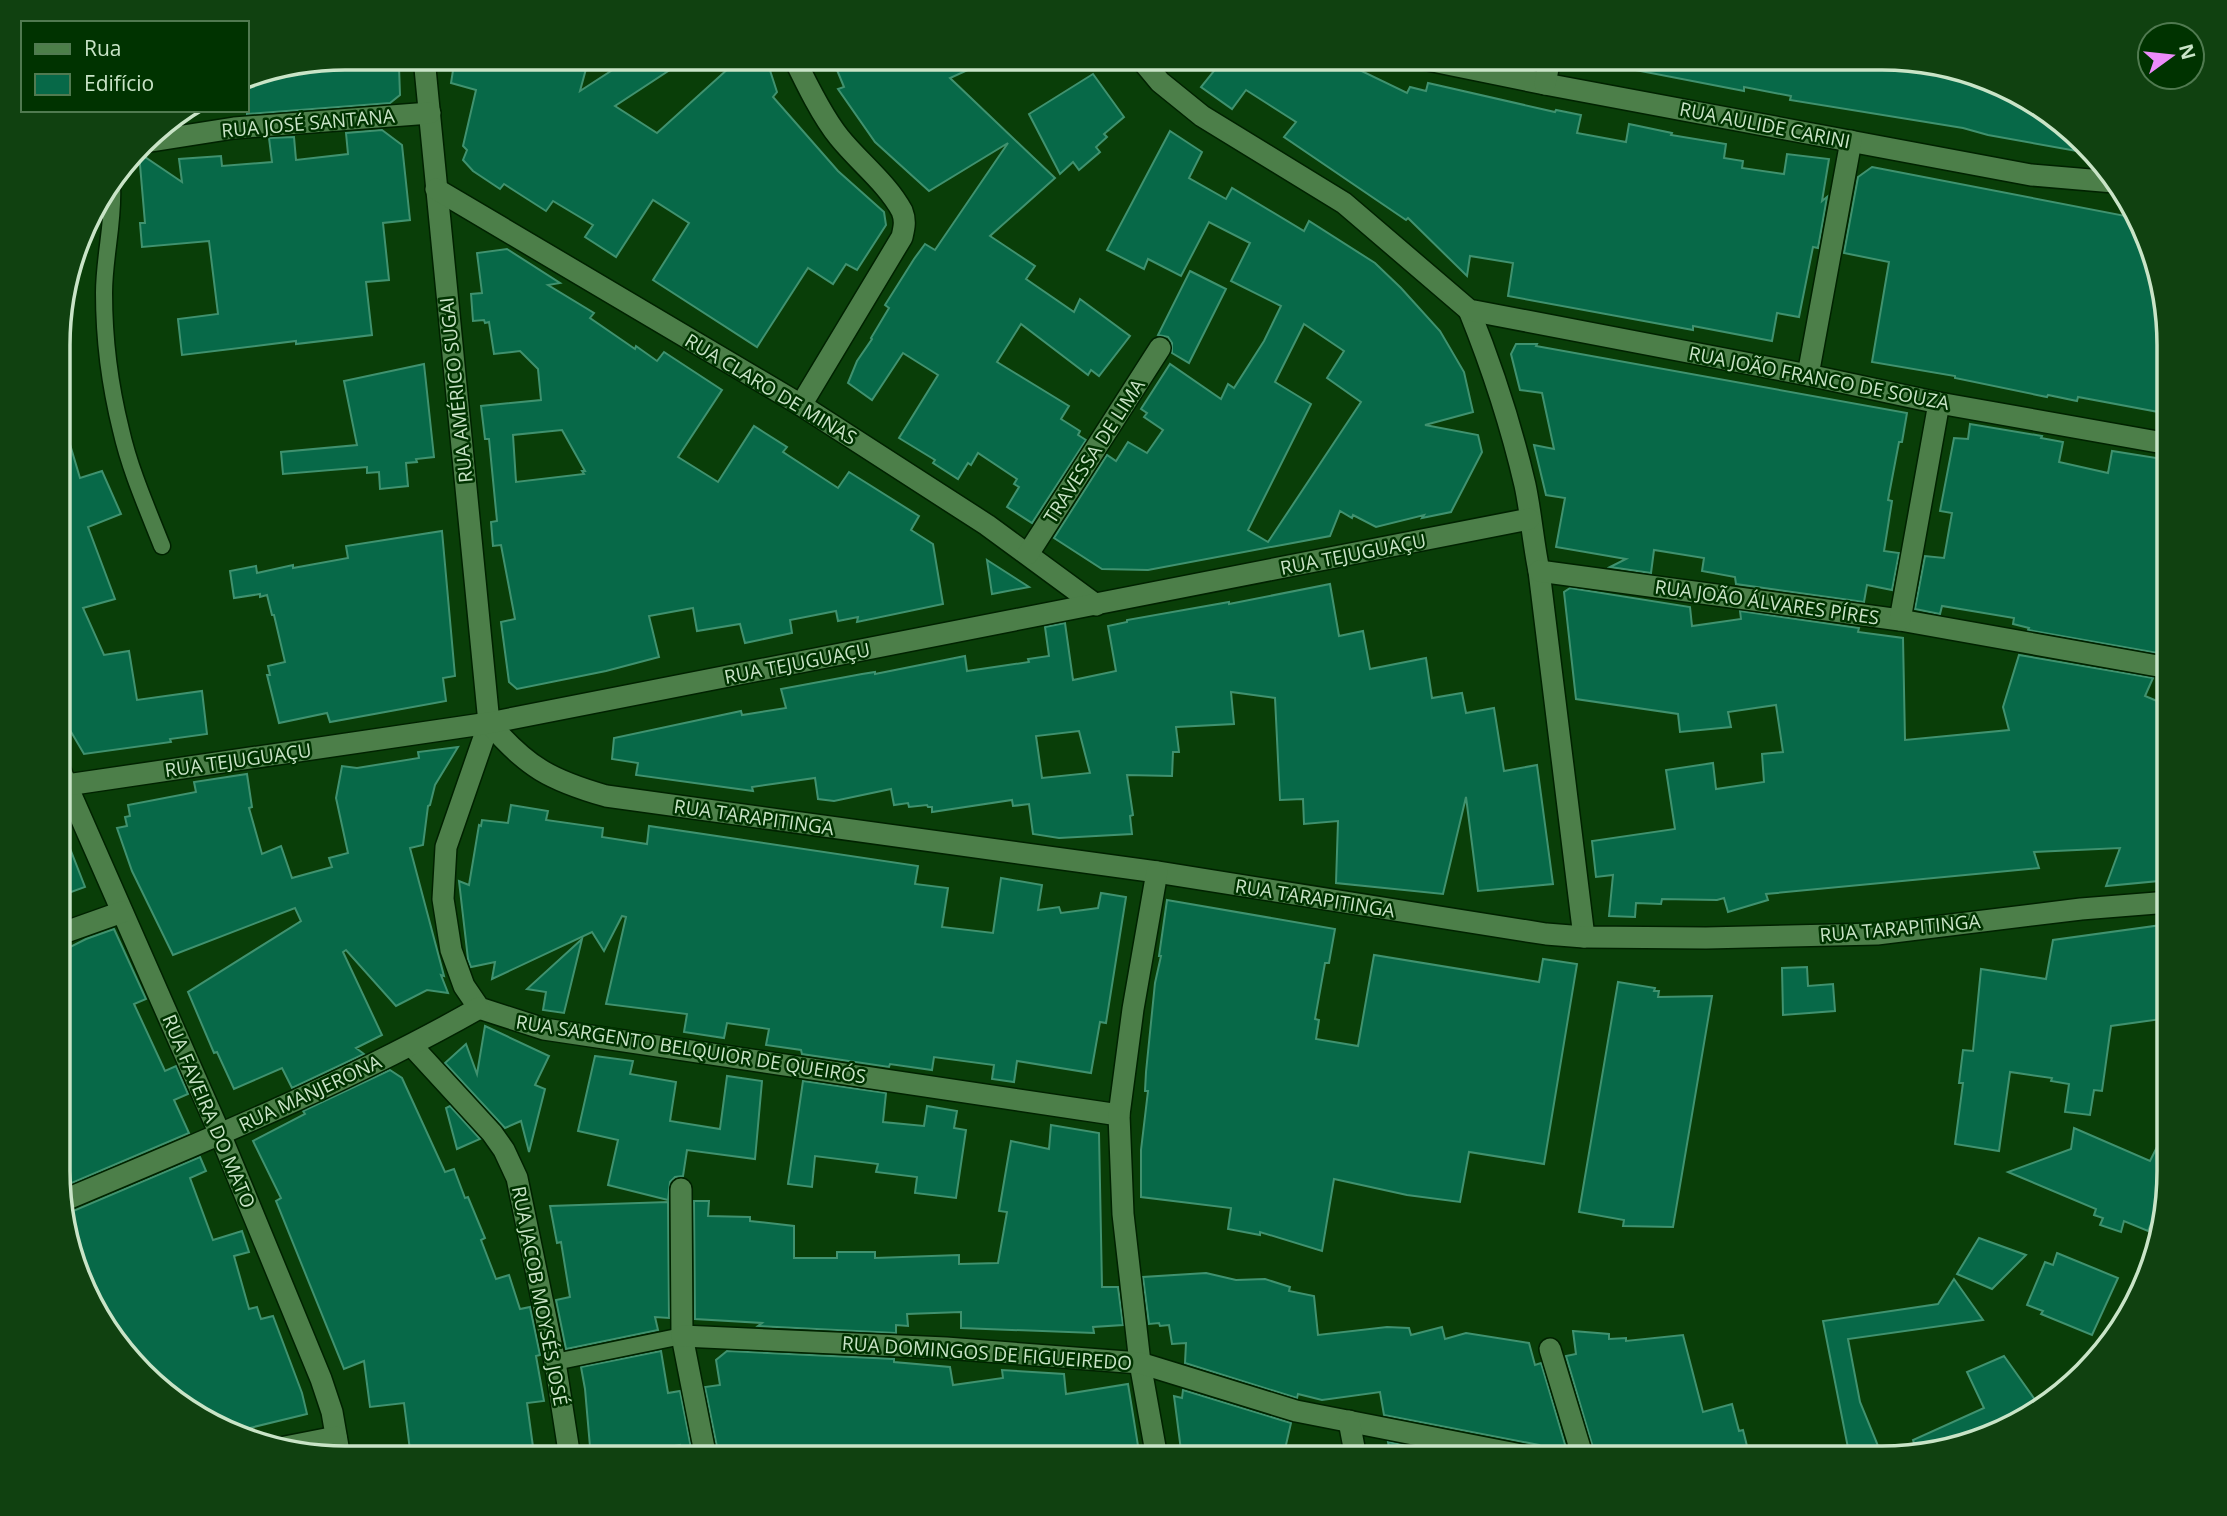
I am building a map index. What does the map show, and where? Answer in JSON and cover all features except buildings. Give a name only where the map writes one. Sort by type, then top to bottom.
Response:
[{"type":"street","name":"RUA AMÉRICO SUGAI","points":[[425,70],[489,723]]},
{"type":"street","points":[[799,70],[838,136],[895,200],[904,214],[905,223],[902,237],[802,405]]},
{"type":"street","points":[[1150,70],[1160,82],[1202,116],[1344,203],[1469,310],[1490,363],[1526,489],[1539,571],[1584,937]]},
{"type":"street","name":"RUA AULIDE CARINI","points":[[1477,70],[2031,175],[2102,181]]},
{"type":"street","points":[[1545,84],[1548,70]]},
{"type":"street","name":"RUA JOSÉ SANTANA","points":[[163,139],[234,128],[430,113]]},
{"type":"street","points":[[1808,375],[1851,141]]},
{"type":"street","name":"RUA CLARO DE MINAS","points":[[436,189],[802,405],[987,525],[1096,605]]},
{"type":"street","name":"RUA JOÃO FRANCO DE SOUZA","points":[[1469,310],[1939,403],[2157,442]]},
{"type":"street","name":"TRAVESSA DE LIMA","points":[[1028,554],[1160,348]]},
{"type":"street","name":"RUA JOÃO ÁLVARES PÍRES","points":[[1539,571],[1900,620],[1939,403]]},
{"type":"street","name":"RUA TEJUGUAÇU","points":[[70,779],[489,723],[1529,519]]},
{"type":"street","points":[[1900,620],[2157,666]]},
{"type":"street","points":[[479,1009],[464,986],[451,950],[443,900],[446,847],[489,723]]},
{"type":"street","name":"RUA TARAPITINGA","points":[[489,723],[511,749],[538,770],[570,786],[606,796],[1157,872],[1546,934],[1706,938],[1877,934],[2081,909],[2157,903]]},
{"type":"street","name":"RUA FAVEIRA DO MATO","points":[[70,796],[220,1134],[321,1380],[332,1412],[338,1446]]},
{"type":"street","points":[[1155,1446],[1139,1363],[1123,1214],[1119,1115],[1133,1009],[1157,872]]},
{"type":"street","points":[[70,930],[122,912]]},
{"type":"street","name":"RUA MANJERONA","points":[[71,1197],[220,1134],[412,1046],[479,1009]]},
{"type":"street","name":"RUA SARGENTO BELQUIOR DE QUEIRÓS","points":[[479,1009],[544,1029],[1119,1115]]},
{"type":"street","name":"RUA JACOB MOYSÉS JOSÉ","points":[[412,1046],[492,1133],[504,1150],[517,1178],[555,1362],[568,1446]]},
{"type":"street","points":[[681,1189],[682,1336],[704,1446]]},
{"type":"street","name":"RUA DOMINGOS DE FIGUEIREDO","points":[[682,1336],[946,1348],[1139,1363],[1296,1411],[1475,1446]]},
{"type":"street","points":[[1550,1349],[1579,1446]]},
{"type":"street","points":[[1349,1421],[1354,1446]]},
{"type":"lane","points":[[111,200],[104,290],[112,386],[121,432],[134,474],[162,546]]},
{"type":"lane","name":"RUA DOMINGOS DE FIGUEIREDO","points":[[555,1362],[682,1336]]}]
